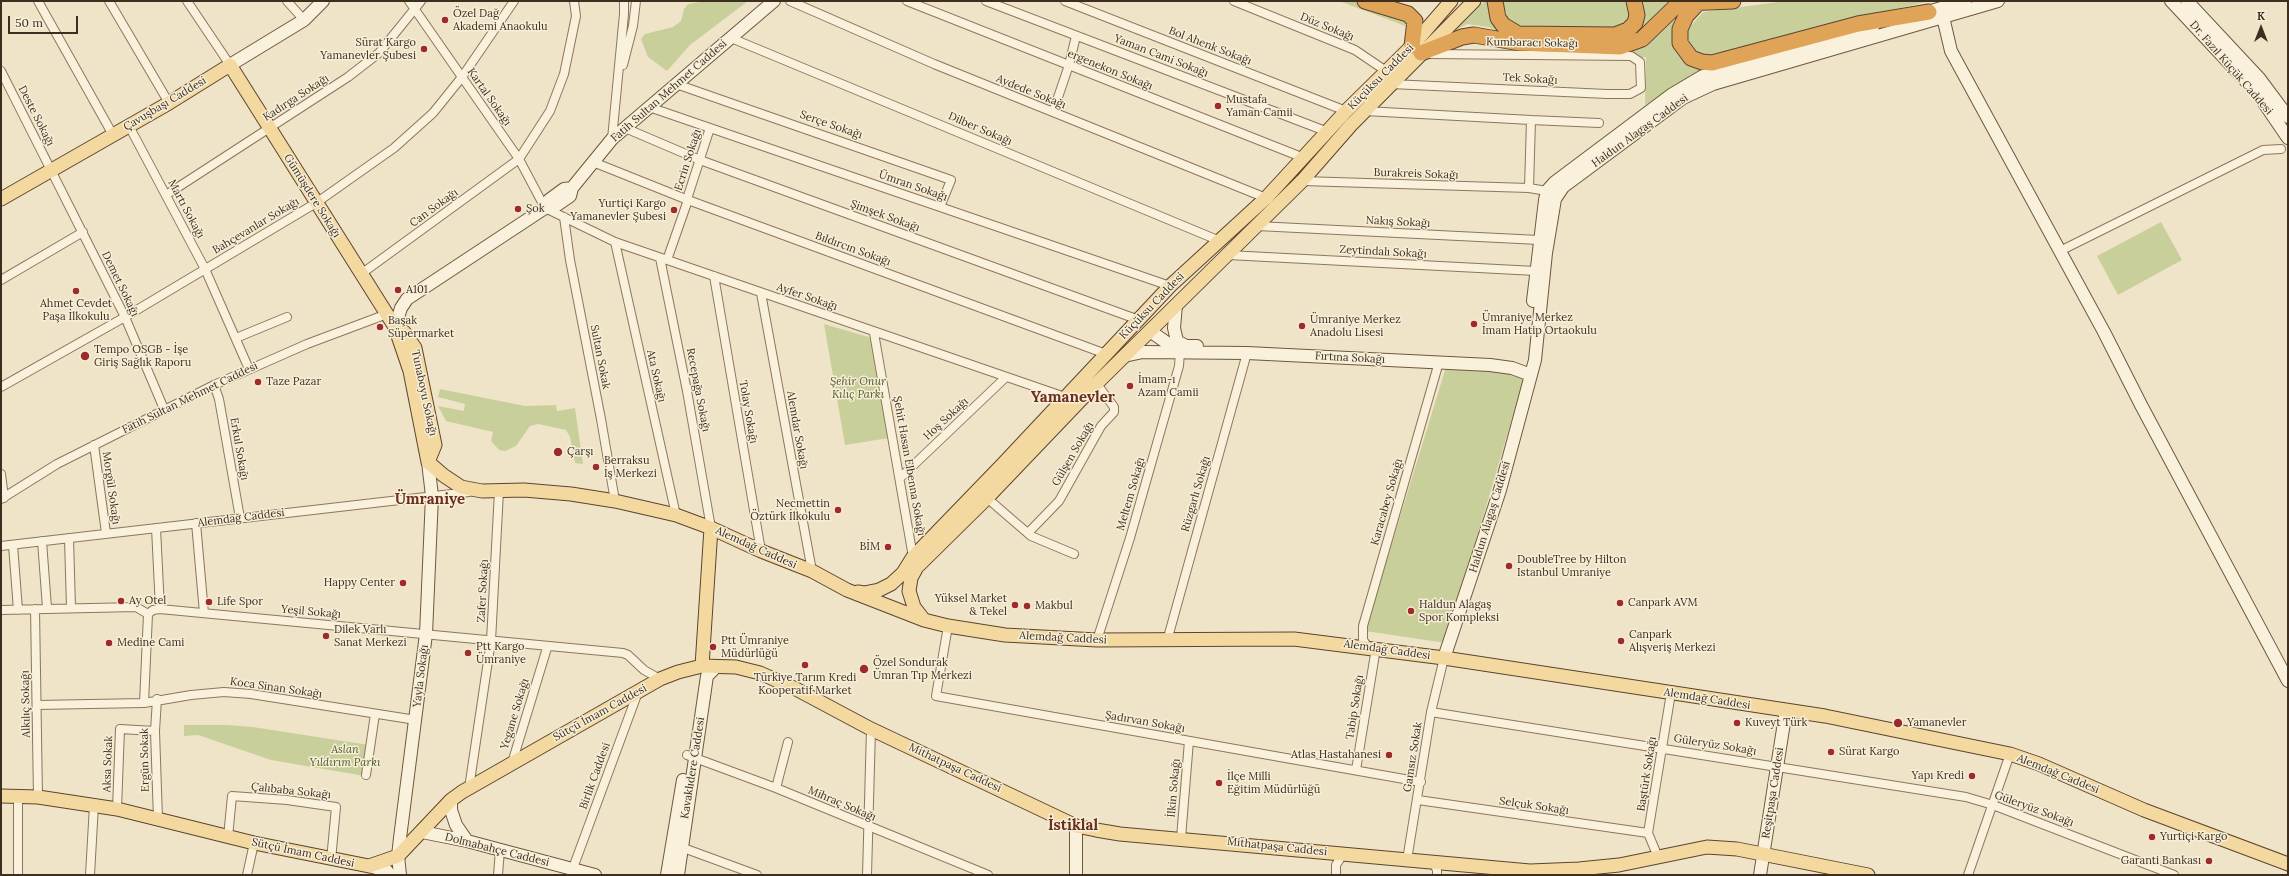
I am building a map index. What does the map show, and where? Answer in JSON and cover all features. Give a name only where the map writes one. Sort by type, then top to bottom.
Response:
[{"type":"highway","points":[[1365,1],[1408,14],[1415,21],[1416,50],[1474,35],[1520,43],[1620,47],[1642,39],[1674,8],[1684,3],[1733,1]]},
{"type":"highway","points":[[1495,1],[1498,18],[1503,25],[1518,34],[1615,35],[1628,30],[1635,23],[1637,15],[1634,1]]},
{"type":"highway","points":[[1698,3],[1686,16],[1680,29],[1680,42],[1691,58],[1707,62],[1858,24],[1929,12]]},
{"type":"main road","name":"Küçüksu Caddesi","points":[[848,590],[864,593],[879,590],[891,584],[903,572],[913,557],[1070,401],[1096,383],[1302,181],[1391,84],[1451,1]]},
{"type":"main road","name":"Küçüksu Caddesi","points":[[924,620],[914,607],[909,591],[911,578],[917,567],[987,498],[1070,401],[1106,354],[1170,286],[1266,198],[1346,111],[1386,71],[1416,50],[1474,1]]},
{"type":"main road","name":"Çavuşbaşı Caddesi","points":[[1,199],[169,103],[230,65]]},
{"type":"main road","name":"Gümüşdere Sokağı","points":[[230,65],[395,327]]},
{"type":"main road","points":[[1150,331],[1153,309],[1158,300]]},
{"type":"main road","points":[[1139,320],[1150,331]]},
{"type":"main road","name":"Tunaboyu Sokağı","points":[[395,327],[411,377],[428,462]]},
{"type":"main road","points":[[1127,332],[1143,329],[1150,331]]},
{"type":"main road","name":"Alemdağ Caddesi","points":[[428,462],[443,475],[461,487],[482,491],[536,491],[615,500],[676,515],[711,528],[761,551],[812,571],[848,590],[924,620],[948,626],[1005,635],[1097,640],[1167,641],[1294,639],[1372,647],[1672,694],[1825,716],[2010,754],[2039,764],[2144,810],[2288,864]]},
{"type":"main road","points":[[702,666],[711,528]]},
{"type":"main road","name":"Sütçü İmam Caddesi","points":[[1,796],[38,797],[117,809],[254,843],[331,860],[369,866],[398,856],[451,800],[512,763],[660,680],[678,672],[702,666],[717,666]]},
{"type":"main road","name":"Mithatpaşa Caddesi","points":[[717,666],[736,667],[760,673],[796,688],[871,729],[1076,826],[1120,834],[1181,838],[1530,871],[1579,872],[1707,847],[1737,849],[1762,853],[1868,875]]},
{"type":"street","points":[[38,1],[113,135]]},
{"type":"street","points":[[109,1],[169,103]]},
{"type":"street","points":[[198,1],[189,3],[230,65]]},
{"type":"street","points":[[287,1],[304,20]]},
{"type":"street","name":"Çavuşbaşı Caddesi","points":[[230,65],[304,20],[323,1]]},
{"type":"street","name":"Kartal Sokağı","points":[[410,1],[519,159],[545,208]]},
{"type":"street","name":"Kadırga Sokağı","points":[[166,195],[348,78],[379,53],[416,10],[421,1]]},
{"type":"street","name":"Bahçevanlar Sokağı","points":[[1,387],[125,317],[316,203],[394,148],[433,114],[462,77],[514,1]]},
{"type":"street","points":[[519,159],[550,111],[564,74],[576,16],[574,1]]},
{"type":"street","points":[[612,139],[624,1]]},
{"type":"street","points":[[618,82],[634,26],[636,1]]},
{"type":"street","name":"Fatih Sultan Mehmet Caddesi","points":[[395,327],[401,308],[407,299],[545,208],[549,200],[564,189],[572,188],[612,139],[774,1]]},
{"type":"street","name":"Aydede Sokağı","points":[[790,1],[934,64],[1266,198]]},
{"type":"street","name":"ergenekon Sokağı","points":[[907,1],[1304,158]]},
{"type":"street","name":"Yaman Cami Sokağı","points":[[986,1],[1328,132]]},
{"type":"street","name":"Bol Ahenk Sokağı","points":[[1065,1],[1346,111]]},
{"type":"street","name":"Düz Sokağı","points":[[1234,1],[1355,50],[1386,71]]},
{"type":"street","name":"Haldun Alagaş Caddesi","points":[[1531,375],[1528,357],[1539,240],[1547,191],[1555,182],[1671,95],[1703,76],[1965,1]]},
{"type":"street","name":"Haldun Alagaş Caddesi","points":[[1444,658],[1500,490],[1535,360],[1546,253],[1555,199],[1563,187],[1683,98],[1713,84],[1998,1]]},
{"type":"street","name":"Dr. Fazıl Küçük Caddesi","points":[[2187,1],[2204,21],[2259,78],[2288,117]]},
{"type":"street","points":[[2196,1],[2204,21]]},
{"type":"street","name":"Dr. Fazıl Küçük Caddesi","points":[[2171,2],[2258,94],[2288,138]]},
{"type":"street","points":[[1943,17],[1951,51],[2060,251],[2288,681]]},
{"type":"street","points":[[1053,112],[1069,66],[1076,36]]},
{"type":"street","name":"Dilber Sokağı","points":[[730,38],[1220,240]]},
{"type":"street","name":"Kumbaracı Sokağı","points":[[1416,50],[1631,56],[1640,62]]},
{"type":"street","name":"Tek Sokağı","points":[[1391,84],[1630,94],[1642,88],[1640,62]]},
{"type":"street","name":"Deste Sokağı","points":[[1,71],[50,171]]},
{"type":"street","name":"Serçe Sokağı","points":[[676,84],[951,180],[940,207]]},
{"type":"street","name":"Ümran Sokağı","points":[[649,107],[1170,286]]},
{"type":"street","points":[[1365,111],[1599,123]]},
{"type":"street","points":[[1529,188],[1531,120]]},
{"type":"street","name":"Martı Sokağı","points":[[129,126],[205,269],[249,369]]},
{"type":"street","name":"Şimşek Sokağı","points":[[625,128],[700,160],[1139,320]]},
{"type":"street","name":"Ecrin Sokağı","points":[[664,259],[688,199],[710,128]]},
{"type":"street","points":[[1328,132],[1340,139]]},
{"type":"street","points":[[2060,251],[2263,150],[2281,148]]},
{"type":"street","name":"Can Sokağı","points":[[361,274],[519,159]]},
{"type":"street","name":"Bıldırcın Sokağı","points":[[593,162],[688,199],[1106,354]]},
{"type":"street","name":"Demet Sokağı","points":[[50,171],[83,232],[125,317],[164,409]]},
{"type":"street","name":"Burakreis Sokağı","points":[[1302,181],[1529,188],[1547,191]]},
{"type":"street","name":"Ayfer Sokağı","points":[[545,208],[615,242],[874,333],[1006,377],[1070,401]]},
{"type":"street","name":"Sultan Sokak","points":[[564,217],[570,260],[615,500]]},
{"type":"street","name":"Nakış Sokağı","points":[[1257,226],[1539,240]]},
{"type":"street","points":[[1,280],[83,232]]},
{"type":"street","name":"Ata Sokağı","points":[[615,242],[676,515]]},
{"type":"street","name":"Zeytindalı Sokağı","points":[[1228,254],[1536,271]]},
{"type":"street","name":"Recepağa Sokağı","points":[[664,259],[711,528]]},
{"type":"street","name":"Tolay Sokağı","points":[[714,276],[761,551]]},
{"type":"street","name":"Alemdar Sokağı","points":[[761,293],[812,571]]},
{"type":"street","points":[[1176,305],[1174,334],[1181,344],[1226,347],[1247,353]]},
{"type":"street","name":"Fatih Sultan Mehmet Caddesi","points":[[2,498],[57,464],[214,385],[307,344],[387,314]]},
{"type":"street","points":[[236,338],[287,317]]},
{"type":"street","points":[[1150,331],[1174,352]]},
{"type":"street","name":"Şehit Hasan Elbenna Sokağı","points":[[874,333],[901,477],[913,557]]},
{"type":"street","name":"Fırtına Sokağı","points":[[1124,356],[1143,352],[1247,353],[1439,362],[1512,368],[1531,375]]},
{"type":"street","name":"Meltem Sokağı","points":[[1097,640],[1133,530],[1179,366],[1174,352]]},
{"type":"street","name":"Rüzgarlı Sokağı","points":[[1167,641],[1247,353]]},
{"type":"street","name":"Karacabey Sokağı","points":[[1372,647],[1362,640],[1363,626],[1439,362]]},
{"type":"street","name":"Hoş Sokağı","points":[[901,477],[1006,377]]},
{"type":"street","name":"Gülşen Sokağı","points":[[1028,533],[1059,501],[1101,426],[1114,412],[1114,407],[1096,383]]},
{"type":"street","name":"Erkul Sokağı","points":[[214,385],[219,399],[240,518]]},
{"type":"street","name":"Morgül Sokağı","points":[[94,445],[106,533]]},
{"type":"street","name":"Tunaboyu Sokağı","points":[[428,462],[432,496]]},
{"type":"street","points":[[1,474],[2,498]]},
{"type":"street","name":"Zafer Sokağı","points":[[469,788],[491,641],[499,490]]},
{"type":"street","name":"Alemdağ Caddesi","points":[[1,546],[482,491]]},
{"type":"street","name":"Yayla Sokağı","points":[[400,875],[398,856],[426,634],[432,496]]},
{"type":"street","points":[[987,498],[1028,533],[1074,554]]},
{"type":"street","points":[[196,523],[204,613]]},
{"type":"street","points":[[156,528],[160,609]]},
{"type":"street","points":[[69,538],[71,608]]},
{"type":"street","points":[[42,541],[47,608]]},
{"type":"street","points":[[13,545],[18,610]]},
{"type":"street","points":[[1,610],[136,607],[148,614],[144,703]]},
{"type":"street","name":"Yeşil Sokağı","points":[[148,614],[154,610],[160,609],[426,634],[547,648],[623,653],[628,655],[644,670],[660,680]]},
{"type":"street","name":"Alkılıç Sokağı","points":[[35,610],[38,797]]},
{"type":"street","name":"Şadırvan Sokağı","points":[[948,626],[936,696],[1421,782]]},
{"type":"street","name":"Tabip Sokağı","points":[[1356,770],[1372,647]]},
{"type":"street","name":"Yegane Sokağı","points":[[512,763],[547,648]]},
{"type":"street","name":"Gamsız Sokak","points":[[1407,860],[1421,782],[1431,712],[1444,658]]},
{"type":"street","name":"Kavaklıdere Caddesi","points":[[691,756],[702,666]]},
{"type":"street","name":"Kavaklıdere Caddesi","points":[[667,875],[676,845],[691,756],[707,676],[717,666]]},
{"type":"street","name":"Koca Sinan Sokağı","points":[[37,705],[144,703],[157,699],[224,692],[251,694],[416,720]]},
{"type":"street","name":"Birlik Caddesi","points":[[578,871],[638,692]]},
{"type":"street","name":"Baştürk Sokağı","points":[[1648,833],[1672,694]]},
{"type":"street","name":"Ergün Sokak","points":[[157,699],[155,731],[158,819]]},
{"type":"street","name":"Reşitpaşa Caddesi","points":[[1760,875],[1762,853],[1786,710]]},
{"type":"street","name":"Güleryüz Sokağı","points":[[1431,712],[1966,797],[1993,805],[2174,875]]},
{"type":"street","points":[[366,775],[375,714]]},
{"type":"street","name":"Aksa Sokak","points":[[117,809],[120,729],[155,731]]},
{"type":"street","points":[[867,875],[871,729]]},
{"type":"street","name":"İlkin Sokağı","points":[[1181,838],[1189,741]]},
{"type":"street","points":[[776,788],[788,742]]},
{"type":"street","points":[[1968,875],[2010,754]]},
{"type":"street","name":"Mihraç Sokağı","points":[[691,756],[776,788],[868,828],[988,875]]},
{"type":"street","name":"Çalıbaba Sokağı","points":[[228,837],[232,796],[287,800],[336,807],[331,860]]},
{"type":"street","points":[[18,797],[18,875]]},
{"type":"street","points":[[451,800],[451,810],[456,825],[467,841]]},
{"type":"street","name":"Selçuk Sokağı","points":[[1418,800],[1648,833]]},
{"type":"street","points":[[90,875],[94,805]]},
{"type":"street","points":[[1076,826],[1076,875]]},
{"type":"street","name":"Dolmabahçe Caddesi","points":[[422,832],[467,841],[595,875]]},
{"type":"street","points":[[1648,833],[1658,857]]},
{"type":"street","points":[[247,875],[254,843]]},
{"type":"street","points":[[676,845],[757,875]]},
{"type":"street","name":"Kavaklıdere Caddesi","points":[[676,845],[678,875]]},
{"type":"street","points":[[498,875],[500,850]]},
{"type":"street","points":[[1336,875],[1336,865],[1343,854]]},
{"type":"street","points":[[1433,862],[1437,870],[1437,875]]},
{"type":"street","points":[[369,866],[386,871],[390,875]]},
{"type":"green space","points":[[706,1],[748,1],[690,45],[667,71],[648,57],[641,39],[645,34],[673,27],[681,21],[684,9],[688,4]]},
{"type":"green space","points":[[1339,1],[1356,1],[1400,14],[1410,19],[1408,27]]},
{"type":"green space","points":[[1485,1],[1492,1],[1506,34],[1488,27],[1467,24],[1452,32]]},
{"type":"green space","points":[[1628,1],[1633,17],[1623,30],[1522,26],[1508,21],[1503,2]]},
{"type":"green space","points":[[1643,1],[1676,1],[1640,34],[1631,34],[1640,27],[1645,14]]},
{"type":"green space","points":[[1786,1],[1931,1],[1842,21],[1707,57],[1697,53],[1688,39],[1688,29],[1703,12]]},
{"type":"green space","points":[[1676,10],[1673,27],[1706,67],[1645,105],[1646,57],[1618,58],[1647,42]]},
{"type":"green space","points":[[2161,222],[2182,260],[2118,295],[2097,256]]},
{"type":"green space","name":"Şehir Onur Kılıç Parkı","points":[[824,324],[872,338],[889,438],[845,445]]},
{"type":"green space","points":[[1446,367],[1525,374],[1446,643],[1365,631]]},
{"type":"green space","points":[[440,389],[525,406],[556,405],[557,411],[575,408],[583,464],[575,463],[570,437],[566,430],[538,424],[530,426],[516,446],[505,451],[499,450],[491,441],[493,432],[446,421],[438,406],[464,411],[465,404],[438,397]]},
{"type":"green space","name":"Aslan Yıldırım Parkı","points":[[184,725],[227,725],[253,727],[369,745],[365,776],[271,760],[198,735],[184,736]]},
{"type":"place","name":"Özel Dağ Akademi Anaokulu","points":[[445,20]]},
{"type":"place","name":"Sürat Kargo Yamanevler Şubesi","points":[[424,49]]},
{"type":"place","name":"Mustafa Yaman Camii","points":[[1218,106]]},
{"type":"place","name":"Şok","points":[[518,209]]},
{"type":"place","name":"Yurtiçi Kargo Yamanevler Şubesi","points":[[674,210]]},
{"type":"place","name":"A101","points":[[398,290]]},
{"type":"place","name":"Ahmet Cevdet Paşa İlkokulu","points":[[76,291]]},
{"type":"place","name":"Ümraniye Merkez İmam Hatip Ortaokulu","points":[[1474,324]]},
{"type":"place","name":"Ümraniye Merkez Anadolu Lisesi","points":[[1302,326]]},
{"type":"place","name":"Başak Süpermarket","points":[[380,327]]},
{"type":"place","name":"Tempo OSGB - İşe Giriş Sağlık Raporu","points":[[85,356]]},
{"type":"place","name":"Taze Pazar","points":[[258,382]]},
{"type":"place","name":"İmam-ı Azam Camii","points":[[1130,386]]},
{"type":"place","name":"Çarşı","points":[[558,452]]},
{"type":"place","name":"Berraksu İş Merkezi","points":[[596,467]]},
{"type":"place","name":"Necmettin Öztürk İlkokulu","points":[[838,510]]},
{"type":"place","name":"BİM","points":[[888,547]]},
{"type":"place","name":"DoubleTree by Hilton Istanbul Umraniye","points":[[1509,566]]},
{"type":"place","name":"Happy Center","points":[[403,583]]},
{"type":"place","name":"Ay Otel","points":[[121,601]]},
{"type":"place","name":"Life Spor","points":[[209,602]]},
{"type":"place","name":"Canpark AVM","points":[[1620,603]]},
{"type":"place","name":"Yüksel Market & Tekel","points":[[1015,605]]},
{"type":"place","name":"Makbul","points":[[1027,606]]},
{"type":"place","name":"Haldun Alagaş Spor Kompleksi","points":[[1411,611]]},
{"type":"place","name":"Dilek Varlı Sanat Merkezi","points":[[326,636]]},
{"type":"place","name":"Canpark Alışveriş Merkezi","points":[[1621,641]]},
{"type":"place","name":"Medine Cami","points":[[109,643]]},
{"type":"place","name":"Ptt Ümraniye Müdürlüğü","points":[[713,647]]},
{"type":"place","name":"Ptt Kargo Ümraniye","points":[[468,653]]},
{"type":"place","name":"Türkiye Tarım Kredi Kooperatif Market","points":[[805,665]]},
{"type":"place","name":"Özel Sondurak Ümran Tıp Merkezi","points":[[864,669]]},
{"type":"place","name":"Kuveyt Türk","points":[[1737,723]]},
{"type":"place","name":"Yamanevler","points":[[1898,723]]},
{"type":"place","name":"Sürat Kargo","points":[[1831,752]]},
{"type":"place","name":"Atlas Hastahanesi","points":[[1389,755]]},
{"type":"place","name":"Yapı Kredi","points":[[1972,776]]},
{"type":"place","name":"İlçe Milli Eğitim Müdürlüğü","points":[[1219,783]]},
{"type":"place","name":"Yurtiçi Kargo","points":[[2152,837]]},
{"type":"place","name":"Garanti Bankası","points":[[2209,861]]},
{"type":"district","name":"Yamanevler","points":[[1073,398]]},
{"type":"district","name":"Ümraniye","points":[[430,500]]},
{"type":"district","name":"İstiklal","points":[[1073,826]]}]
